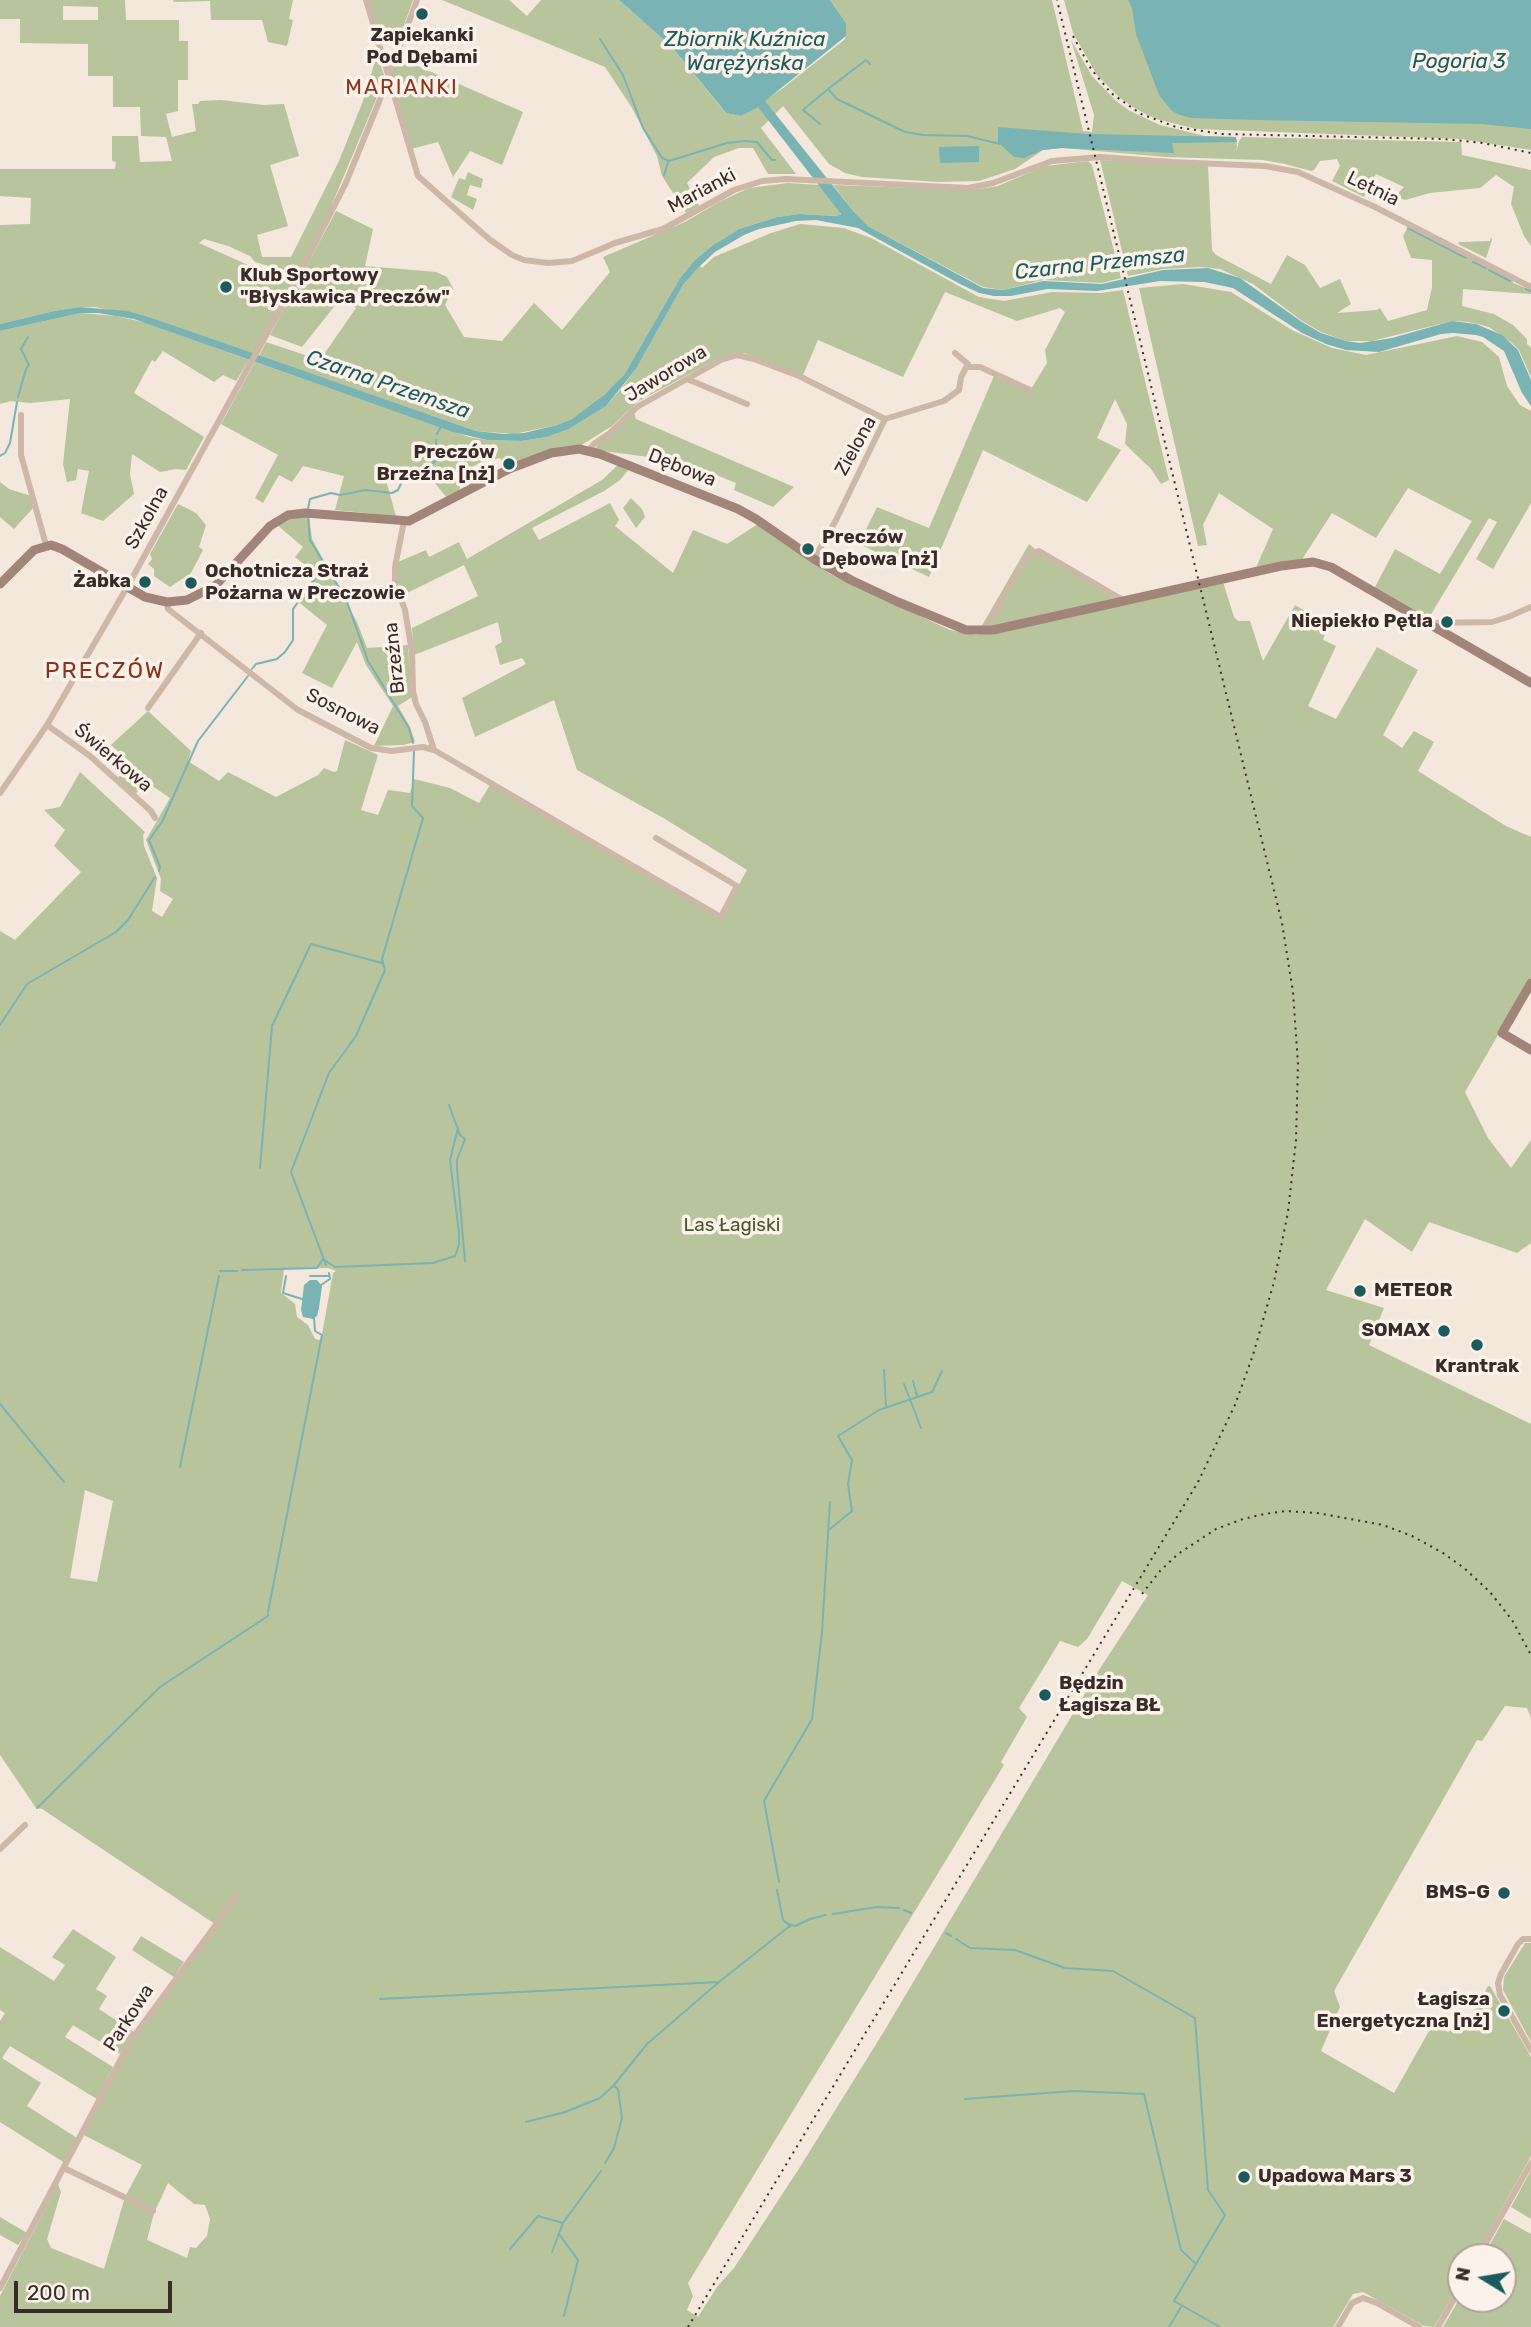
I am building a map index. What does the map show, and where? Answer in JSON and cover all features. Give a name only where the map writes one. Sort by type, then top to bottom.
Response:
[{"type":"street","name":"Marianki","points":[[366,0],[421,180],[489,239],[517,257],[531,261],[555,264],[572,261],[615,243],[663,229],[746,185],[773,179],[963,188],[988,185],[1037,165],[1069,158],[1107,157],[1189,163]]},
{"type":"street","points":[[397,107],[390,101],[379,102],[417,0]]},
{"type":"street","name":"Szkolna","points":[[0,793],[47,725],[272,325],[330,215],[379,102]]},
{"type":"street","name":"Letnia","points":[[1189,163],[1265,166],[1310,176],[1531,287]]},
{"type":"street","points":[[955,353],[968,367],[980,367],[1030,390]]},
{"type":"street","name":"Jaworowa","points":[[589,450],[637,407],[726,357],[744,356],[799,376],[885,419]]},
{"type":"street","name":"Zielona","points":[[814,559],[885,419],[950,398],[959,390],[961,377],[968,367]]},
{"type":"street","points":[[687,379],[747,404]]},
{"type":"street","points":[[0,584],[34,550],[46,545],[21,455],[21,415]]},
{"type":"street","name":"Dębowa","points":[[167,602],[192,598],[215,586],[270,526],[288,515],[305,513],[404,521],[421,516],[495,475],[536,458],[562,450],[589,450],[747,514],[814,559],[898,602],[966,630],[984,631],[1294,564],[1323,564],[1531,683]]},
{"type":"street","name":"Brzeźna","points":[[404,521],[395,567],[395,583],[405,610],[416,704],[434,750]]},
{"type":"street","name":"Sosnowa","points":[[46,545],[55,545],[127,587],[152,599],[167,602],[168,610],[298,710],[371,748],[392,751],[423,747],[434,750]]},
{"type":"street","points":[[984,631],[1026,558],[1039,551],[1125,601]]},
{"type":"street","points":[[1427,623],[1489,622],[1531,607]]},
{"type":"street","points":[[148,708],[201,633]]},
{"type":"street","name":"Świerkowa","points":[[47,725],[90,756],[151,811],[155,818]]},
{"type":"street","points":[[434,750],[720,917],[737,886],[656,838]]},
{"type":"street","points":[[1531,983],[1502,1033],[1531,1050]]},
{"type":"street","points":[[0,1849],[25,1825]]},
{"type":"street","name":"Parkowa","points":[[0,2288],[131,2039],[237,1896]]},
{"type":"street","points":[[1531,1939],[1520,1941],[1500,1974],[1498,1983],[1500,1995],[1531,2050]]},
{"type":"street","points":[[1486,2243],[1531,2163]]},
{"type":"street","points":[[64,2168],[153,2211]]},
{"type":"street","points":[[1338,2327],[1352,2303],[1363,2298],[1419,2327]]},
{"type":"street","points":[[1438,2327],[1447,2311]]},
{"type":"green space","points":[[0,0],[125,0],[126,20],[179,20],[179,41],[188,41],[188,80],[178,80],[178,111],[166,114],[172,137],[196,131],[192,104],[198,104],[200,101],[284,104],[299,156],[270,165],[288,226],[257,235],[262,257],[291,257],[339,161],[363,101],[377,55],[385,78],[327,216],[297,274],[255,262],[250,256],[228,246],[204,239],[199,243],[279,279],[282,275],[292,283],[253,354],[155,319],[95,307],[54,311],[0,324],[0,225],[30,224],[31,198],[0,196],[0,169],[115,169],[116,162],[112,161],[112,136],[138,136],[140,162],[172,161],[166,137],[141,136],[140,107],[113,107],[113,76],[88,76],[88,44],[20,43],[20,19],[0,19]],"holes":[[[63,6],[98,7],[98,20],[63,20]]]},
{"type":"green space","points":[[173,0],[293,0],[289,19],[293,20],[287,46],[268,42],[262,20],[211,20],[210,1]]},
{"type":"green space","points":[[368,0],[413,0],[401,33],[377,30]]},
{"type":"green space","points":[[442,0],[509,0],[527,16],[541,0],[619,0],[672,47],[726,113],[741,116],[783,88],[844,40],[846,23],[830,0],[1052,0],[1083,131],[1092,132],[1094,115],[1071,40],[1092,76],[1116,101],[1130,111],[1160,125],[1205,136],[1236,137],[1237,148],[1233,152],[1237,149],[1242,137],[1461,142],[1462,155],[1531,170],[1531,246],[1511,204],[1514,187],[1496,175],[1480,188],[1430,193],[1405,200],[1395,196],[1404,187],[1376,174],[1364,197],[1332,181],[1340,166],[1337,159],[1320,161],[1311,171],[1263,160],[1166,157],[1062,148],[1043,150],[1015,169],[979,181],[938,182],[862,177],[845,173],[829,164],[783,106],[761,128],[796,174],[768,174],[753,148],[739,148],[714,157],[687,183],[699,206],[686,213],[662,176],[657,156],[632,108],[605,67]]},
{"type":"green space","name":"Pogoria 3","points":[[1064,0],[1531,0],[1531,150],[1461,139],[1197,129],[1156,119],[1120,98],[1097,75],[1073,33]]},
{"type":"green space","points":[[397,57],[523,112],[502,165],[470,151],[453,177],[438,142],[411,149],[390,76]]},
{"type":"green space","points":[[1100,160],[1208,166],[1212,250],[1216,255],[1271,284],[1287,255],[1305,265],[1320,288],[1340,279],[1351,304],[1337,313],[1380,308],[1388,321],[1427,310],[1432,287],[1432,260],[1411,258],[1403,236],[1408,227],[1531,290],[1531,294],[1463,289],[1462,306],[1494,314],[1513,325],[1527,339],[1531,348],[1531,377],[1519,350],[1489,327],[1452,321],[1372,341],[1346,341],[1321,332],[1253,284],[1220,269],[1163,269],[1128,276]]},
{"type":"green space","points":[[1088,161],[1092,165],[1121,278],[1102,283],[1043,280],[1003,290],[983,287],[868,226],[833,185],[971,190],[998,186],[1045,166]]},
{"type":"green space","points":[[468,172],[483,179],[481,188],[470,185],[467,195],[477,199],[473,210],[451,197],[459,178],[465,180]]},
{"type":"green space","points":[[788,183],[819,185],[840,211],[840,216],[799,214],[777,217],[739,229],[713,245],[695,260],[680,278],[624,375],[591,406],[557,425],[514,434],[476,431],[259,356],[266,342],[320,360],[356,308],[341,298],[302,347],[270,335],[336,211],[373,229],[365,266],[436,272],[447,277],[453,288],[445,305],[464,337],[502,341],[534,303],[562,330],[610,272],[603,257],[685,222],[749,188]]},
{"type":"green space","points":[[800,224],[844,228],[871,238],[979,297],[1004,301],[1052,292],[1101,293],[1123,290],[1169,480],[1161,484],[1151,469],[1125,444],[1127,424],[1115,399],[1097,438],[1121,450],[1087,502],[983,450],[929,577],[859,544],[877,507],[929,528],[994,376],[1030,391],[1047,363],[1045,350],[1065,312],[1060,308],[1017,321],[945,292],[903,377],[818,340],[803,375],[744,353],[721,357],[639,401],[612,426],[580,446],[506,467],[500,458],[479,463],[463,473],[459,491],[447,498],[426,472],[383,470],[396,516],[335,510],[344,476],[303,466],[292,482],[279,475],[263,503],[255,498],[278,455],[221,424],[255,362],[469,437],[521,441],[547,437],[569,429],[606,406],[636,369],[683,285],[700,266],[702,268],[714,257],[771,233]]},
{"type":"green space","points":[[1491,237],[1486,258],[1458,244],[1490,241]]},
{"type":"green space","points":[[1183,284],[1231,292],[1292,330],[1332,348],[1366,355],[1457,336],[1482,342],[1499,357],[1507,386],[1520,405],[1531,411],[1531,503],[1493,569],[1476,559],[1497,522],[1489,518],[1427,621],[1374,589],[1395,549],[1440,574],[1472,521],[1408,488],[1376,538],[1332,513],[1301,561],[1255,570],[1273,529],[1219,493],[1203,525],[1207,545],[1198,546],[1139,288]]},
{"type":"green space","points":[[81,313],[116,316],[147,323],[249,360],[236,381],[223,375],[214,382],[163,351],[155,362],[152,360],[134,393],[204,437],[186,470],[160,472],[132,454],[130,474],[134,494],[103,521],[81,513],[89,471],[78,469],[76,480],[67,482],[63,464],[70,399],[31,403],[11,401],[0,404],[0,331]]},
{"type":"green space","points":[[634,412],[636,419],[794,487],[773,507],[734,490],[736,483],[709,472],[706,478],[657,458],[595,450],[598,444]]},
{"type":"green space","name":"Las Łagiski","points":[[619,464],[630,468],[620,480],[532,528],[539,540],[610,503],[619,520],[615,526],[673,573],[693,530],[727,544],[758,524],[830,574],[950,630],[976,635],[1223,582],[1234,617],[1238,621],[1250,621],[1263,661],[1295,605],[1328,624],[1323,640],[1336,646],[1308,706],[1336,719],[1377,647],[1418,670],[1383,735],[1402,748],[1414,731],[1434,742],[1418,771],[1506,826],[1531,837],[1531,978],[1465,1092],[1488,1138],[1511,1168],[1531,1140],[1531,1243],[1517,1253],[1429,1222],[1412,1252],[1365,1219],[1326,1290],[1384,1308],[1369,1345],[1531,1424],[1531,1718],[1527,1708],[1505,1706],[1482,1741],[1477,1740],[1334,1991],[1340,2007],[1321,2051],[1394,2093],[1433,2024],[1448,2032],[1463,2023],[1467,2024],[1490,1986],[1531,2057],[1531,2156],[1483,2243],[1447,2243],[1447,2305],[1434,2327],[1424,2326],[1363,2292],[1353,2294],[1333,2327],[0,2327],[0,2296],[58,2184],[61,2192],[47,2239],[51,2248],[104,2269],[125,2197],[142,2165],[82,2134],[131,2041],[218,1926],[42,1809],[36,1808],[0,1755],[0,931],[15,940],[81,872],[54,846],[65,830],[44,810],[60,807],[80,772],[145,832],[144,846],[157,878],[152,911],[162,917],[173,899],[160,891],[161,879],[146,840],[170,798],[145,781],[135,795],[117,779],[131,763],[111,745],[148,711],[191,751],[188,761],[219,781],[228,772],[276,797],[318,775],[324,768],[337,771],[345,740],[378,755],[361,810],[378,815],[388,790],[410,793],[414,779],[450,788],[479,803],[490,785],[720,919],[747,870],[665,819],[577,770],[554,700],[475,737],[462,698],[526,664],[522,658],[500,665],[495,646],[502,642],[498,622],[414,655],[412,628],[478,596],[464,565],[403,595],[397,580],[398,562],[426,550],[429,557],[459,542],[467,559],[602,480]],"holes":[[[328,1268],[336,1271],[333,1273],[321,1340],[315,1339],[308,1325],[297,1317],[295,1304],[281,1293],[284,1269]],[[85,1490],[113,1501],[97,1582],[70,1578]],[[1122,1581],[1148,1595],[1099,1670],[800,2167],[734,2268],[717,2287],[698,2317],[687,2310],[693,2296],[688,2283],[1004,1765],[1001,1762],[1027,1717],[1019,1708],[1060,1641],[1078,1647],[1087,1639]],[[168,2183],[194,2204],[205,2205],[210,2219],[207,2236],[196,2248],[190,2247],[187,2258],[147,2240],[154,2213]]]},
{"type":"green space","points":[[0,482],[9,489],[31,496],[34,507],[14,529],[0,517]]},
{"type":"green space","points":[[631,498],[642,509],[645,517],[636,528],[623,508]]},
{"type":"green space","points":[[178,504],[196,513],[206,525],[199,547],[203,550],[191,573],[170,587],[154,576],[154,569],[148,564],[152,559],[150,554]]},
{"type":"green space","points":[[309,516],[312,539],[357,622],[367,648],[408,645],[412,697],[398,706],[415,742],[374,746],[393,706],[366,665],[357,642],[332,688],[302,673],[327,625],[296,600],[317,574],[295,557],[303,547],[276,524],[285,519]]},
{"type":"green space","points":[[1029,544],[1040,553],[1117,600],[980,629]]},
{"type":"green space","points":[[73,1929],[116,1957],[96,1989],[107,1996],[99,2009],[134,2032],[120,2054],[73,2025],[65,2037],[113,2067],[97,2099],[10,2046],[2,2058],[41,2083],[27,2106],[77,2138],[65,2163],[0,2122],[0,2021],[5,2013],[0,2010],[0,1947],[54,1981],[65,1965],[52,1957]]},
{"type":"green space","points":[[141,1936],[184,1962],[174,1977],[132,1950]]},
{"type":"green space","points":[[1525,1943],[1531,1943],[1531,2042],[1503,1990],[1504,1977]]},
{"type":"green space","points":[[1531,2170],[1531,2219],[1511,2207]]},
{"type":"green space","points":[[0,2217],[27,2233],[18,2245],[0,2235]]},
{"type":"green space","points":[[1504,2219],[1531,2234],[1531,2327],[1443,2327],[1451,2313],[1517,2313],[1517,2243],[1491,2243]]},
{"type":"water","name":"Zbiornik Kuźnica Warężyńska","points":[[619,0],[830,0],[846,23],[846,36],[765,101],[868,226],[983,288],[1003,290],[1043,281],[1102,284],[1163,270],[1208,268],[1240,278],[1302,322],[1321,333],[1346,341],[1360,343],[1392,338],[1452,321],[1476,324],[1502,335],[1518,350],[1531,380],[1531,406],[1522,393],[1504,351],[1476,335],[1441,334],[1379,352],[1346,350],[1302,333],[1233,288],[1204,282],[1160,281],[1097,291],[1047,289],[1011,296],[994,296],[979,293],[960,284],[858,228],[816,220],[796,221],[759,229],[715,252],[683,285],[636,369],[606,406],[569,429],[547,437],[521,441],[487,440],[453,432],[134,319],[81,313],[0,331],[0,324],[54,311],[80,307],[127,311],[476,431],[524,433],[572,419],[604,395],[624,375],[680,278],[695,260],[713,245],[739,229],[777,217],[841,214],[758,107],[741,116],[726,113],[672,47]]},
{"type":"water","name":"Pogoria 3","points":[[1128,0],[1531,0],[1531,129],[1482,124],[1257,120],[1191,118],[1180,115],[1172,111],[1159,95],[1136,34]]},
{"type":"water","points":[[998,127],[1086,134],[1236,137],[1237,142],[1172,143],[1174,153],[1062,148],[1043,150],[1024,158],[1014,157],[998,142]]},
{"type":"water","points":[[979,146],[979,162],[940,163],[939,147]]},
{"type":"water","points":[[310,1280],[317,1280],[322,1286],[317,1316],[313,1319],[303,1317],[301,1310],[304,1285]]},
{"type":"waterway","points":[[600,39],[623,75],[643,128],[662,158],[669,161],[727,143],[745,141],[757,142],[772,160],[775,160]]},
{"type":"waterway","points":[[828,89],[866,60],[870,64]]},
{"type":"waterway","points":[[820,124],[803,110],[828,89],[837,99],[905,132],[967,136],[1000,144]]},
{"type":"waterway","points":[[664,175],[668,162]]},
{"type":"waterway","points":[[1408,228],[1466,258]]},
{"type":"waterway","points":[[1473,262],[1486,268]]},
{"type":"waterway","points":[[1489,270],[1510,281]]},
{"type":"waterway","points":[[1526,289],[1531,291]]},
{"type":"waterway","points":[[18,397],[29,365],[21,349],[28,337]]},
{"type":"waterway","points":[[0,456],[5,453],[10,443],[17,402]]},
{"type":"waterway","name":"Czarna Przemsza","points":[[437,434],[441,426]]},
{"type":"waterway","points":[[308,509],[310,499],[331,493],[340,495],[366,490],[392,493],[398,490],[407,471],[418,472],[424,478],[432,464],[443,454],[436,447],[436,440]]},
{"type":"waterway","points":[[308,516],[310,540],[346,599],[368,661],[409,728],[413,743]]},
{"type":"waterway","points":[[252,669],[256,664],[277,659],[285,652],[293,640],[293,609],[317,576],[328,570]]},
{"type":"waterway","points":[[159,871],[160,867],[149,840],[162,822],[198,741],[248,676]]},
{"type":"waterway","points":[[326,1265],[291,1172],[329,1073],[356,1036],[385,970],[382,959],[423,818],[412,806],[414,751]]},
{"type":"waterway","points":[[0,1025],[27,984],[116,932],[128,920],[155,877]]},
{"type":"waterway","points":[[260,1168],[272,1026],[311,944],[382,963]]},
{"type":"waterway","points":[[449,1105],[460,1135],[465,1139],[457,1160],[465,1261]]},
{"type":"waterway","points":[[242,1270],[317,1268],[323,1259],[335,1267],[433,1263],[455,1256],[459,1233],[450,1160],[458,1128]]},
{"type":"waterway","points":[[220,1271],[237,1271]]},
{"type":"waterway","points":[[321,1285],[330,1279],[329,1273]]},
{"type":"waterway","points":[[180,1467],[219,1276]]},
{"type":"waterway","points":[[286,1276],[283,1293],[302,1299]]},
{"type":"waterway","points":[[310,1276],[329,1276]]},
{"type":"waterway","points":[[268,1612],[322,1335],[315,1331],[314,1318]]},
{"type":"waterway","points":[[884,1370],[886,1407]]},
{"type":"waterway","points":[[830,1529],[852,1511],[848,1484],[852,1460],[838,1436],[879,1410],[932,1392],[942,1371]]},
{"type":"waterway","points":[[913,1381],[917,1396]]},
{"type":"waterway","points":[[904,1384],[921,1428]]},
{"type":"waterway","points":[[0,1404],[64,1482]]},
{"type":"waterway","points":[[779,1882],[764,1801],[812,1719],[822,1632],[830,1502]]},
{"type":"waterway","points":[[37,1808],[160,1687],[268,1614]]},
{"type":"waterway","points":[[777,1890],[783,1920],[788,1924],[795,1926],[826,1915]]},
{"type":"waterway","points":[[833,1914],[876,1907],[899,1908]]},
{"type":"waterway","points":[[904,1910],[911,1913]]},
{"type":"waterway","points":[[526,2122],[565,2112],[600,2098],[647,2044],[791,1925]]},
{"type":"waterway","points":[[946,1933],[951,1936]]},
{"type":"waterway","points":[[956,1939],[970,1948],[1015,1950],[1065,1968],[1113,1971],[1195,2018],[1208,2190],[1225,2215],[1174,2301],[1220,2327]]},
{"type":"waterway","points":[[380,1999],[719,1982]]},
{"type":"waterway","points":[[605,2163],[614,2148],[622,2118],[618,2089],[614,2086]]},
{"type":"waterway","points":[[965,2099],[1073,2091],[1144,2094],[1181,2250],[1195,2263]]},
{"type":"waterway","points":[[552,2252],[563,2223],[601,2171]]},
{"type":"waterway","points":[[510,2249],[538,2216],[563,2223]]},
{"type":"waterway","points":[[559,2234],[578,2260],[564,2316]]},
{"type":"waterway","points":[[1169,2327],[1181,2307]]},
{"type":"railway","points":[[688,2327],[1198,1482],[1235,1405],[1253,1355],[1274,1282],[1288,1212],[1296,1140],[1298,1064],[1293,992],[1282,923],[1057,0]]},
{"type":"railway","points":[[1073,36],[1091,69],[1111,93],[1141,114],[1176,127],[1222,134],[1444,139],[1483,143],[1531,153]]},
{"type":"railway","points":[[1142,1594],[1178,1554],[1216,1529],[1264,1514],[1285,1511],[1317,1513],[1383,1525],[1412,1536],[1443,1553],[1490,1592],[1512,1620],[1531,1655]]},
{"type":"place","name":"Zapiekanki Pod Dębami","points":[[422,14]]},
{"type":"place","name":"Klub Sportowy \"Błyskawica Preczów\"","points":[[226,287]]},
{"type":"place","name":"Preczów Brzeźna [nż]","points":[[509,464]]},
{"type":"place","name":"Preczów Dębowa [nż]","points":[[808,549]]},
{"type":"place","name":"Żabka","points":[[145,582]]},
{"type":"place","name":"Ochotnicza Straż Pożarna w Preczowie","points":[[191,583]]},
{"type":"place","name":"Niepiekło Pętla","points":[[1447,622]]},
{"type":"place","name":"METEOR","points":[[1360,1291]]},
{"type":"place","name":"SOMAX","points":[[1444,1331]]},
{"type":"place","name":"Krantrak","points":[[1477,1345]]},
{"type":"place","name":"Będzin Łagisza BŁ","points":[[1045,1695]]},
{"type":"place","name":"BMS-G","points":[[1504,1893]]},
{"type":"place","name":"Łagisza Energetyczna [nż]","points":[[1504,2011]]},
{"type":"place","name":"Upadowa Mars 3","points":[[1244,2177]]},
{"type":"district","name":"MARIANKI","points":[[402,88]]},
{"type":"district","name":"PRECZÓW","points":[[105,671]]}]
